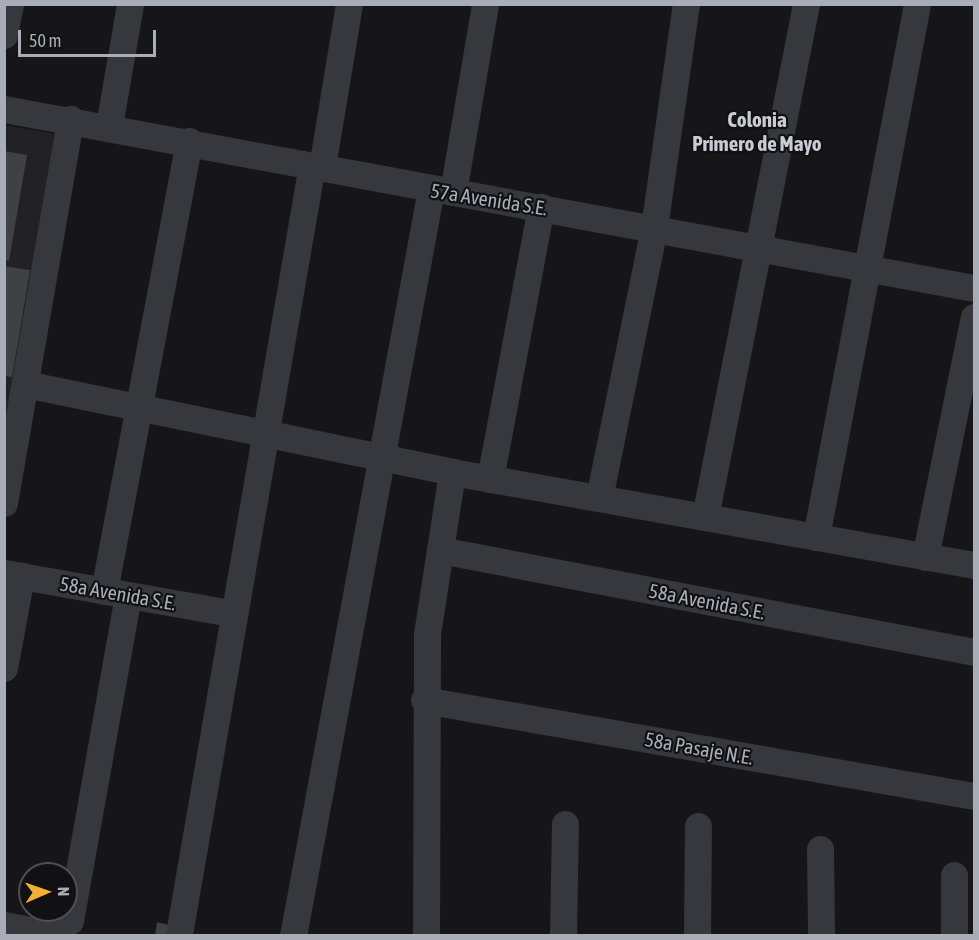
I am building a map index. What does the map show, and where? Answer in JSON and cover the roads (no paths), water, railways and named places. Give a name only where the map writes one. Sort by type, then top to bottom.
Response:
[{"type":"street","points":[[4,35],[10,4]]},
{"type":"street","points":[[109,126],[130,4]]},
{"type":"street","points":[[179,934],[231,613],[349,4]]},
{"type":"street","points":[[293,936],[381,456],[485,4]]},
{"type":"street","points":[[599,498],[654,228],[686,4]]},
{"type":"street","points":[[705,517],[806,4]]},
{"type":"street","points":[[816,537],[917,4]]},
{"type":"street","name":"57a Avenida S.E.","points":[[4,109],[109,126],[442,191],[758,245],[975,288]]},
{"type":"street","points":[[4,503],[70,119]]},
{"type":"street","points":[[4,925],[66,928],[116,593],[140,406],[189,141]]},
{"type":"street","points":[[490,479],[541,207]]},
{"type":"street","points":[[925,557],[975,317]]},
{"type":"street","points":[[25,384],[267,430],[452,472],[975,566]]},
{"type":"street","points":[[426,936],[424,700],[440,550],[452,472]]},
{"type":"street","name":"58a Avenida S.E.","points":[[440,550],[975,652]]},
{"type":"street","points":[[4,668],[13,575]]},
{"type":"street","name":"58a Avenida S.E.","points":[[13,575],[231,613]]},
{"type":"street","name":"58a Pasaje N.E.","points":[[424,700],[975,796]]},
{"type":"street","points":[[563,936],[565,824]]},
{"type":"street","points":[[698,826],[698,936]]},
{"type":"street","points":[[820,849],[821,936]]},
{"type":"street","points":[[954,875],[954,936]]},
{"type":"district","name":"Colonia Primero de Mayo","points":[[757,131]]}]
